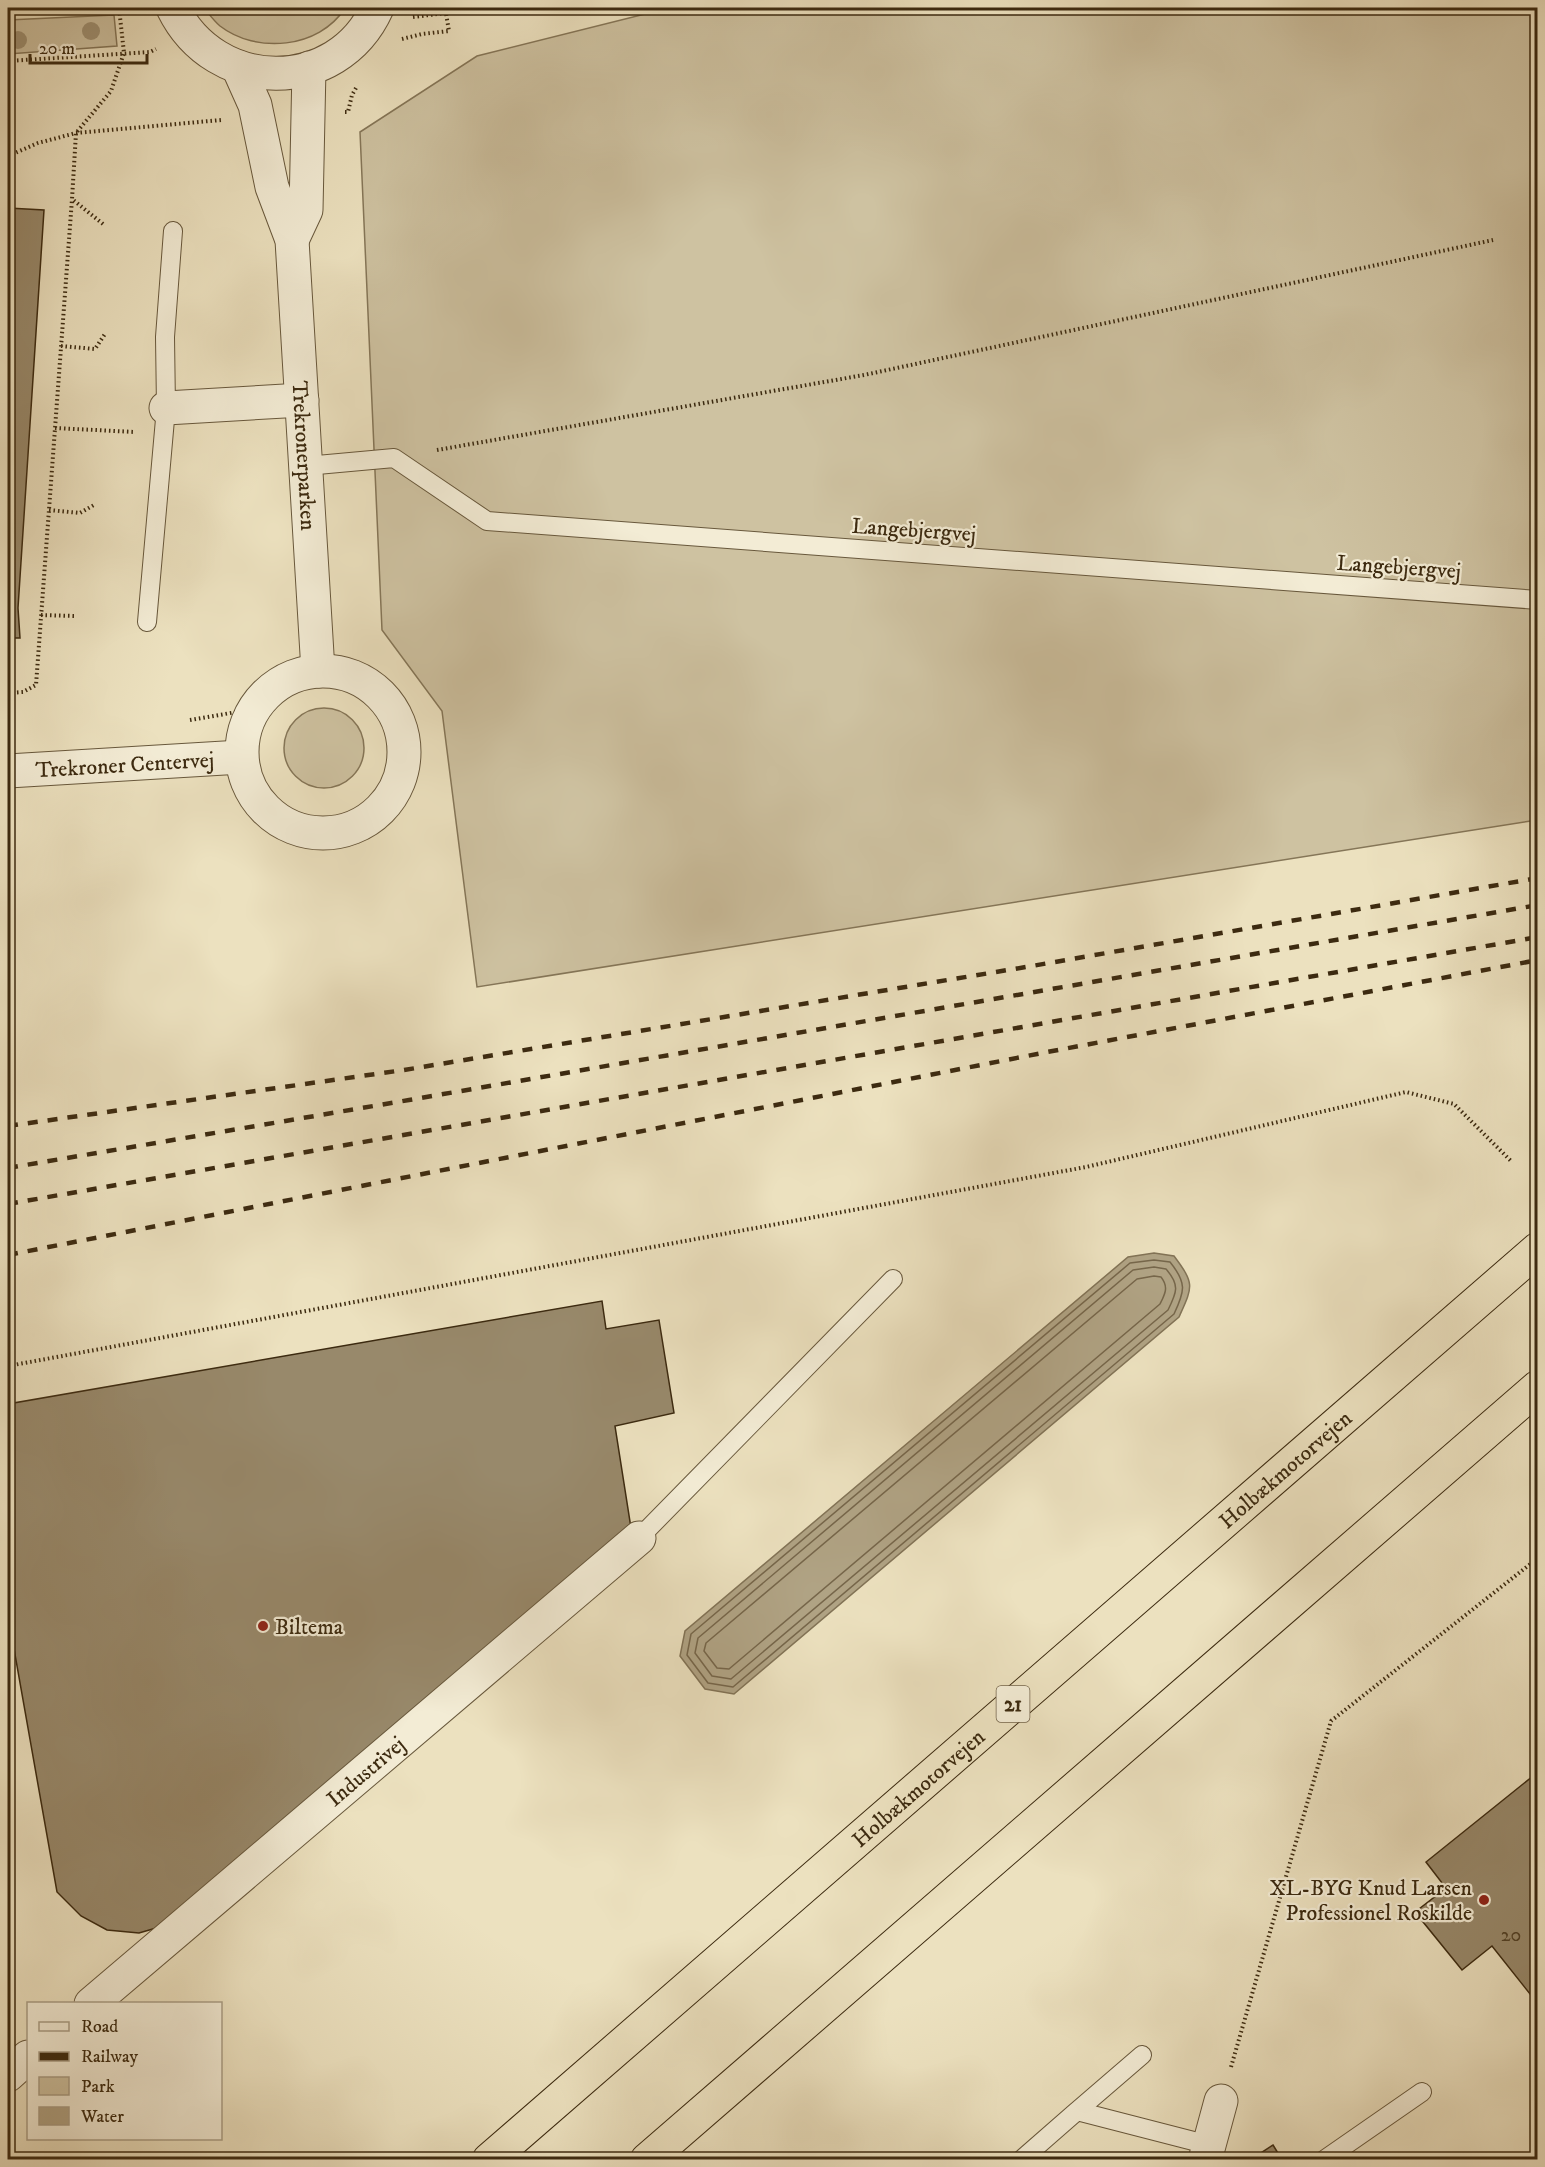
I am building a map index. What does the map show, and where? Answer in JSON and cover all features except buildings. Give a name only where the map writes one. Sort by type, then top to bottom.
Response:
[{"type":"highway","name":"Holbækmotorvejen","points":[[489,2160],[1538,1249]]},
{"type":"highway","points":[[647,2160],[1538,1387]]},
{"type":"street","points":[[181,20],[211,53],[237,67],[255,72],[273,73],[309,68],[327,61],[344,50],[374,14]]},
{"type":"street","name":"Trekronerparken","points":[[237,67],[255,105],[272,187],[292,240],[318,671]]},
{"type":"street","name":"Trekronerparken","points":[[292,240],[306,210],[309,68]]},
{"type":"street","points":[[165,421],[302,400]]},
{"type":"street","points":[[318,671],[342,673],[364,682],[383,697],[397,716],[404,739],[405,763],[398,786],[385,806],[366,822],[344,831],[320,834],[297,830],[275,819],[258,802],[246,781],[241,757],[244,732],[254,709],[271,689],[293,676],[318,671]]},
{"type":"street","name":"Trekroner Centervej","points":[[8,771],[241,757]]},
{"type":"street","name":"Industrivej","points":[[93,2002],[639,1538]]},
{"type":"street","points":[[8,2074],[27,2058]]},
{"type":"street","points":[[1207,2152],[1221,2101]]},
{"type":"lane","points":[[147,622],[165,421],[165,337],[173,231]]},
{"type":"lane","points":[[306,466],[394,458]]},
{"type":"lane","name":"Langebjergvej","points":[[394,458],[487,521],[1538,600]]},
{"type":"lane","points":[[639,1538],[893,1279]]},
{"type":"lane","points":[[1021,2160],[1142,2055]]},
{"type":"lane","points":[[1324,2160],[1422,2092]]},
{"type":"lane","points":[[1077,2111],[1207,2152]]},
{"type":"path","points":[[8,156],[38,143],[76,133],[111,91],[124,53],[119,8]]},
{"type":"path","points":[[374,14],[446,14],[487,8]]},
{"type":"path","points":[[8,61],[150,52],[181,20]]},
{"type":"path","points":[[8,693],[23,692],[36,684],[76,133]]},
{"type":"path","points":[[72,199],[104,224]]},
{"type":"path","points":[[394,458],[864,375],[1493,240]]},
{"type":"path","points":[[60,346],[95,349],[105,334]]},
{"type":"path","points":[[55,428],[165,421]]},
{"type":"path","points":[[49,510],[80,513],[94,506]]},
{"type":"path","points":[[41,615],[74,616]]},
{"type":"path","points":[[8,1366],[1086,1167],[1406,1092],[1454,1104],[1511,1161]]},
{"type":"path","points":[[1221,2101],[1331,1721],[1538,1558]]},
{"type":"green space","points":[[204,8],[345,8],[334,22],[320,32],[286,43],[269,43],[251,41],[235,35],[220,26]]},
{"type":"green space","points":[[669,8],[1537,8],[1537,820],[477,987],[442,711],[382,630],[360,132],[477,56]]},
{"type":"green space","points":[[114,15],[117,46],[8,54],[8,20]]},
{"type":"green space","points":[[316,708],[332,708],[353,719],[364,740],[364,756],[353,777],[332,788],[316,788],[302,782],[290,770],[284,756],[284,740],[290,726],[302,714]]},
{"type":"water","points":[[1154,1253],[1174,1256],[1189,1279],[1189,1291],[1179,1317],[734,1694],[705,1689],[680,1656],[685,1631],[1128,1257]]},
{"type":"railway","points":[[8,1126],[404,1070],[1026,967],[1538,878]]},
{"type":"railway","points":[[8,1168],[1538,905]]},
{"type":"railway","points":[[8,1204],[1538,937]]},
{"type":"railway","points":[[8,1255],[1042,1053],[1538,960]]},
{"type":"place","name":"Biltema","points":[[263,1626]]},
{"type":"place","name":"XL-BYG Knud Larsen Professionel Roskilde","points":[[1484,1900]]}]
